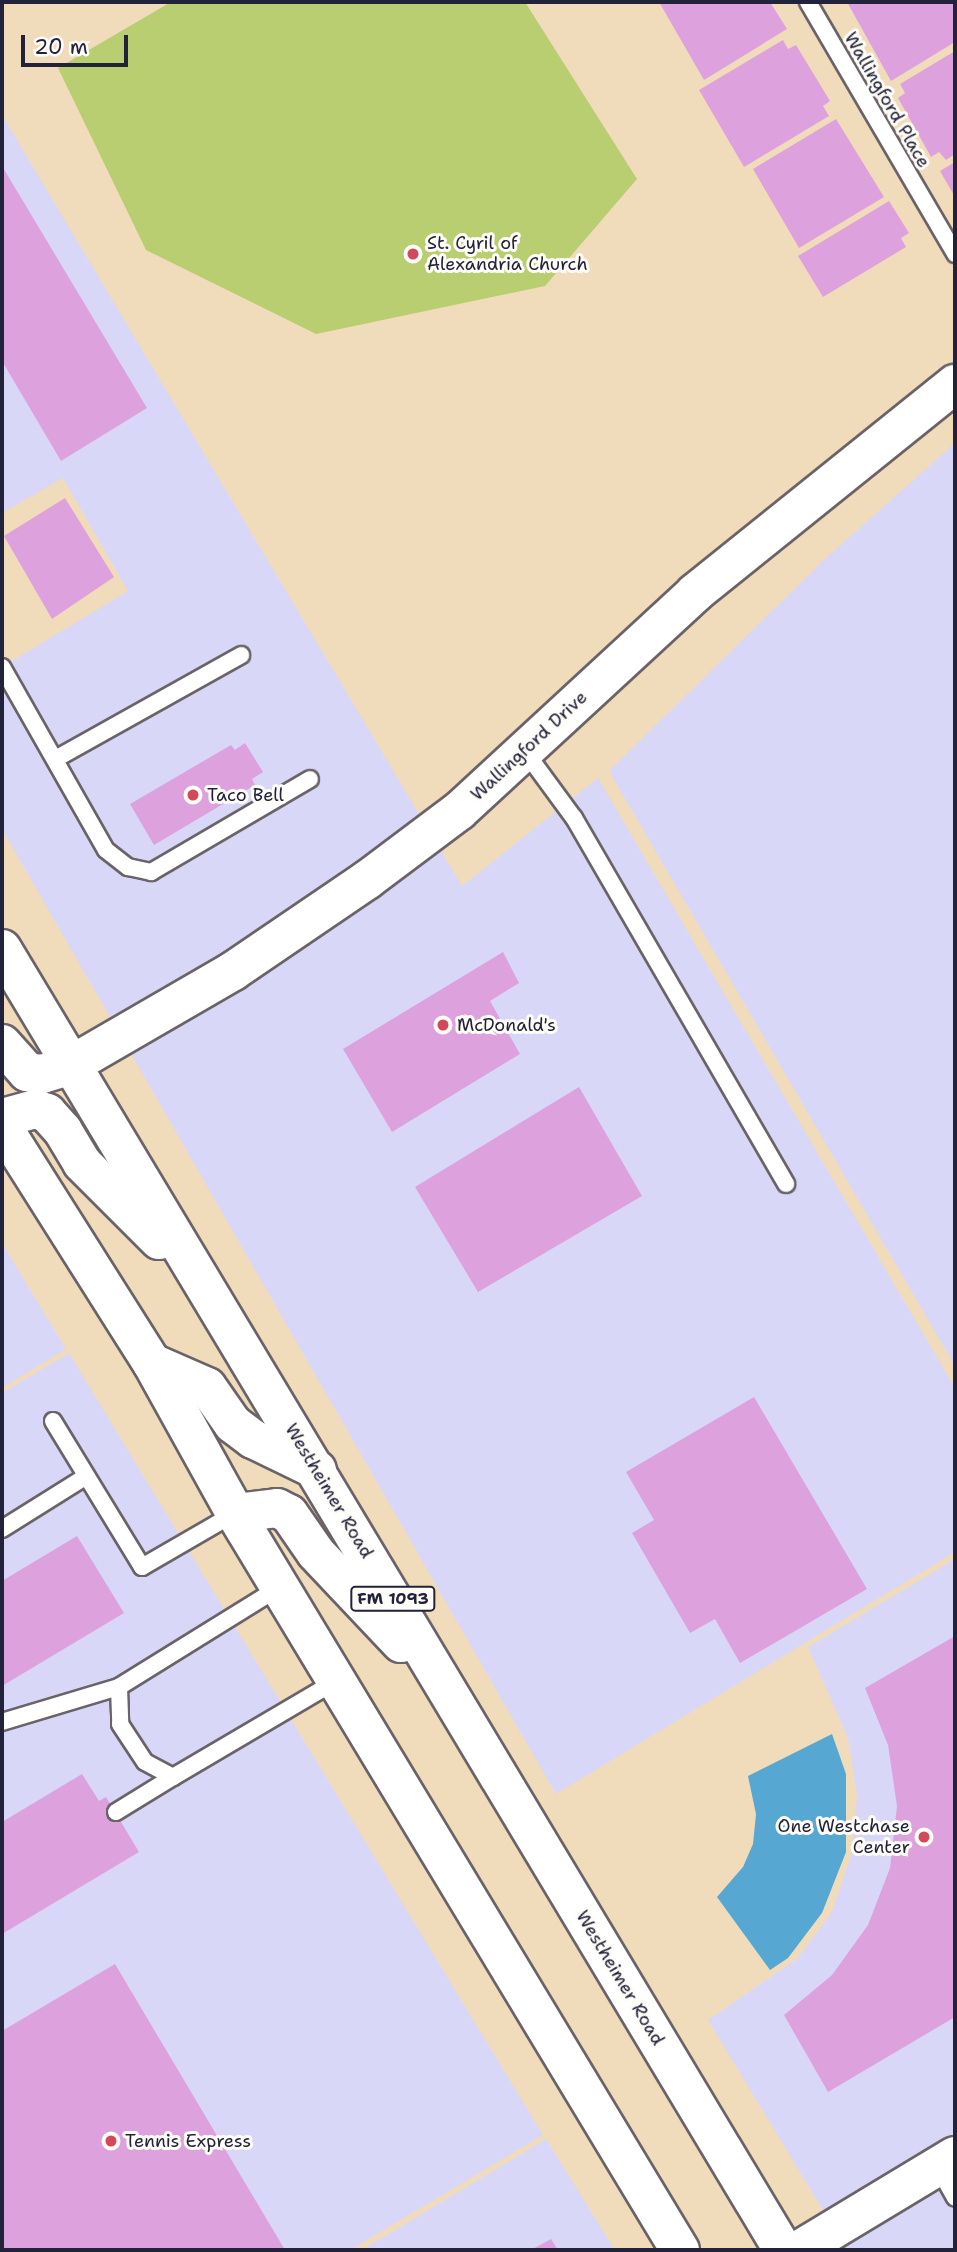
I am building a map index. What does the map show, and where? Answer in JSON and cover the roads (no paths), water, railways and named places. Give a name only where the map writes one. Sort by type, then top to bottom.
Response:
[{"type":"main road","name":"Wallingford Drive","points":[[2,1044],[27,1072],[42,1074],[71,1065],[233,971],[367,880],[459,811],[695,593],[955,384]]},
{"type":"main road","name":"Westheimer Road","points":[[2,949],[783,2250]]},
{"type":"main road","points":[[2,1118],[36,1109],[47,1114],[63,1131],[82,1163],[200,1281]]},
{"type":"main road","points":[[2,1126],[152,1363],[235,1513],[680,2250]]},
{"type":"main road","points":[[152,1363],[207,1387],[233,1424],[253,1439],[317,1471]]},
{"type":"main road","points":[[235,1513],[277,1507],[289,1514],[316,1553],[452,1698]]},
{"type":"main road","points":[[799,2250],[949,2174]]},
{"type":"lane","name":"Wallingford Place","points":[[807,2],[955,254]]},
{"type":"lane","points":[[57,758],[241,655]]},
{"type":"lane","points":[[2,667],[57,758],[106,850],[128,867],[151,872],[310,779]]},
{"type":"lane","points":[[524,750],[574,818],[786,1184]]},
{"type":"lane","points":[[53,1421],[142,1567],[235,1513]]},
{"type":"lane","points":[[2,1529],[85,1477]]},
{"type":"lane","points":[[3,1722],[119,1686],[280,1587]]},
{"type":"lane","points":[[116,1812],[337,1681]]},
{"type":"lane","points":[[119,1686],[120,1724],[145,1762],[173,1777]]},
{"type":"water","points":[[832,1734],[846,1774],[846,1852],[822,1913],[788,1958],[770,1970],[717,1897],[743,1867],[753,1844],[756,1814],[748,1776]]},
{"type":"place","name":"St. Cyril of Alexandria Church","points":[[413,254]]},
{"type":"place","name":"Taco Bell","points":[[193,795]]},
{"type":"place","name":"McDonald's","points":[[443,1025]]},
{"type":"place","name":"One Westchase Center","points":[[924,1837]]},
{"type":"place","name":"Tennis Express","points":[[111,2141]]}]
